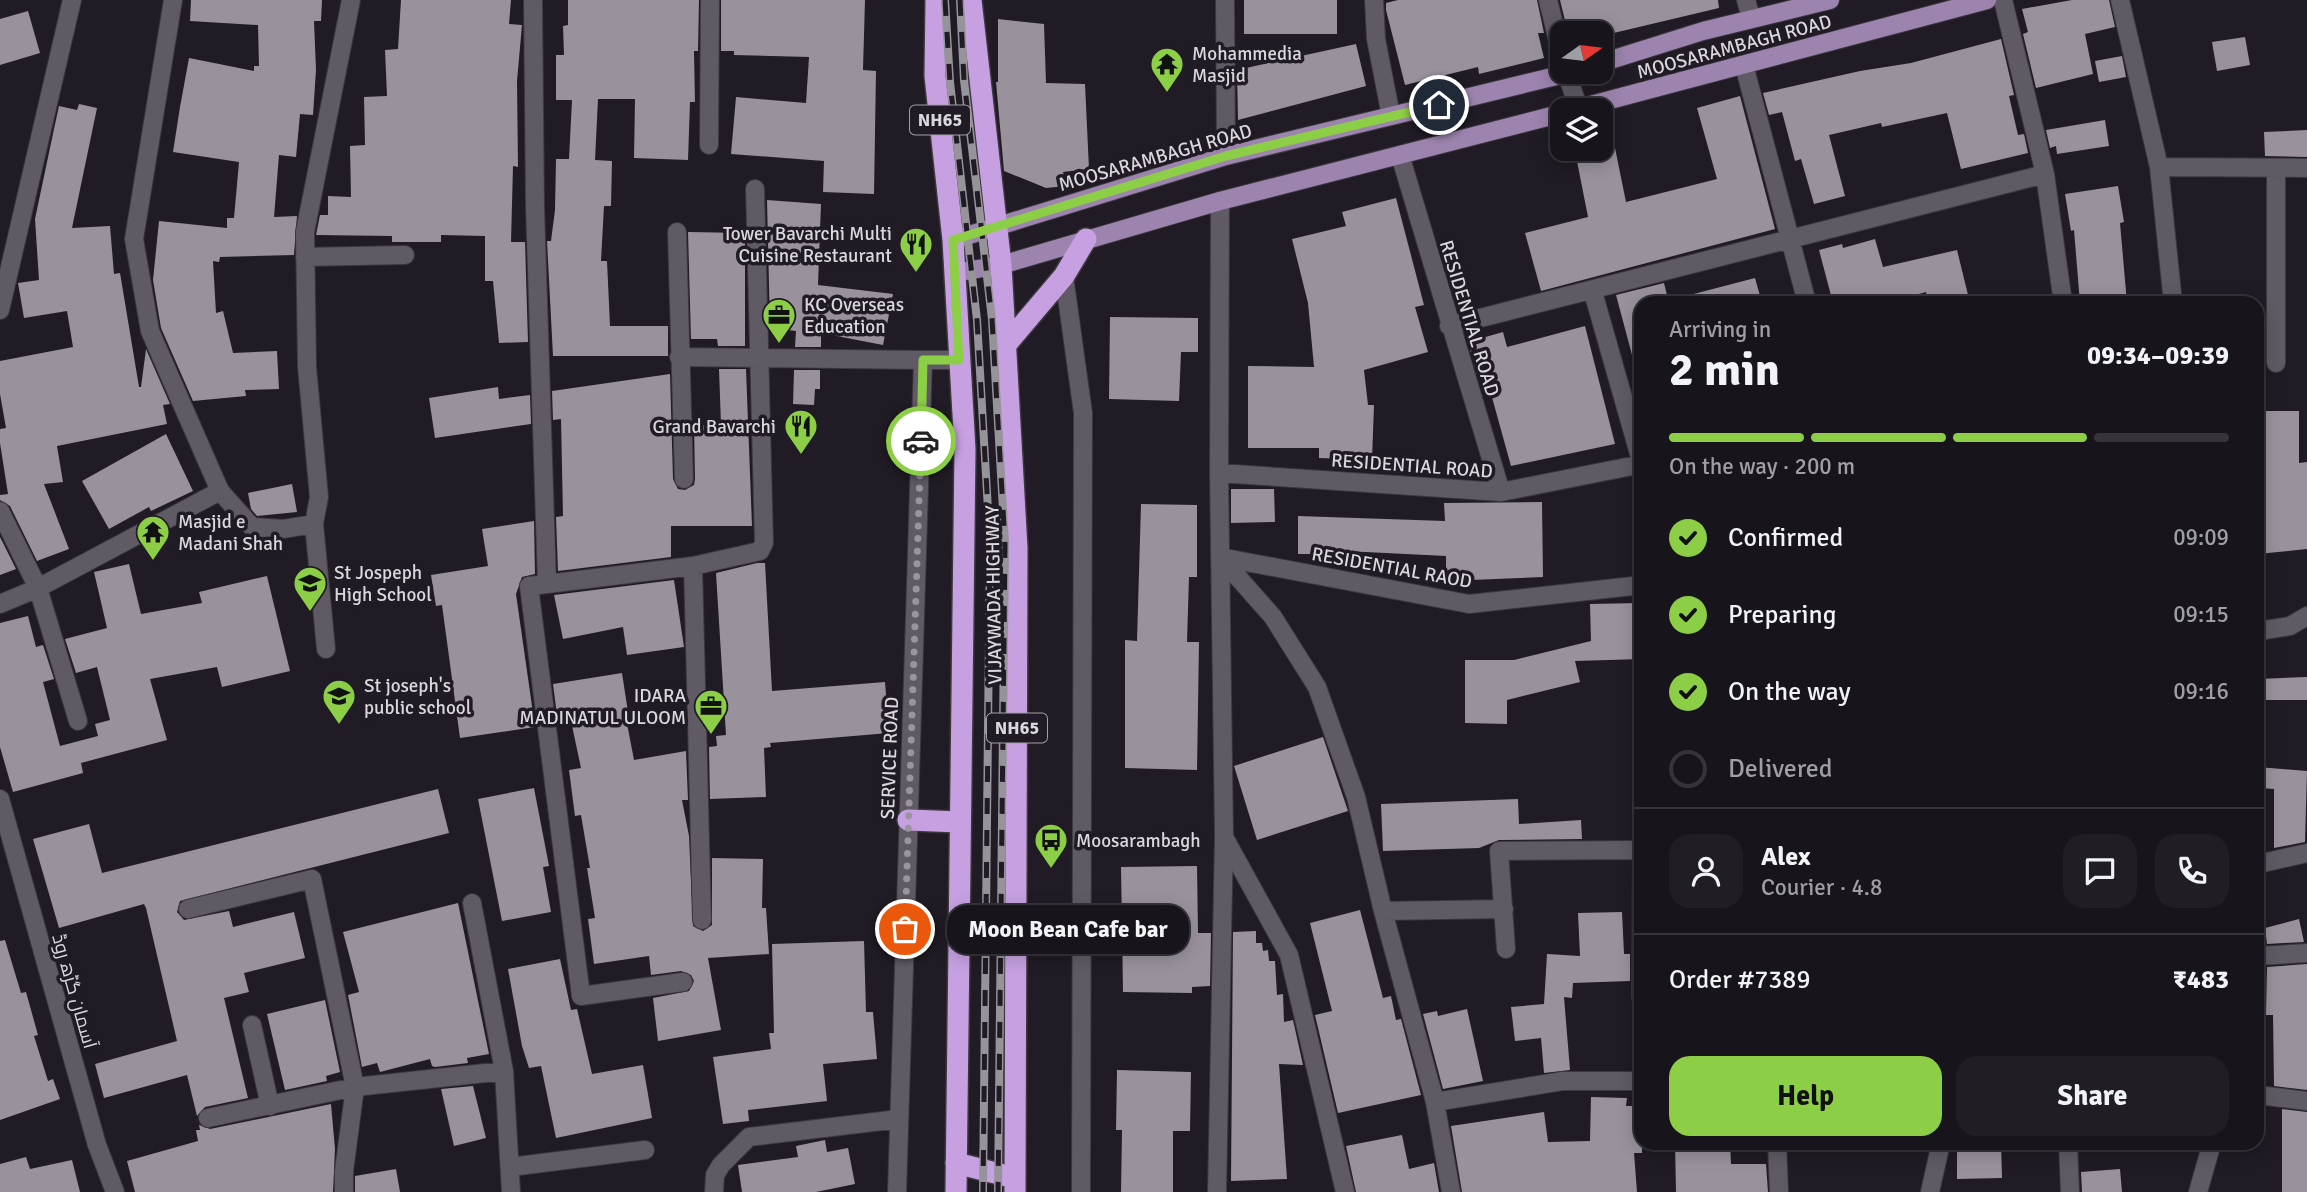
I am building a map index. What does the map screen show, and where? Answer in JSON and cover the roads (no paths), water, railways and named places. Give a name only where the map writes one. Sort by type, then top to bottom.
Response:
[{"type":"highway","name":"VIJAYWADA HIGHWAY","points":[[936,0],[935,76],[953,240],[965,449],[956,1192]]},
{"type":"highway","name":"VIJAYWADA HIGHWAY","points":[[971,0],[1001,265],[1017,548],[1015,1185]]},
{"type":"highway","points":[[1004,347],[1065,276],[1086,239]]},
{"type":"highway","points":[[908,820],[960,822]]},
{"type":"highway","points":[[956,1163],[1015,1185]]},
{"type":"main road","name":"MOOSARAMBAGH ROAD","points":[[1614,59],[1751,18],[1830,0]]},
{"type":"main road","name":"MOOSARAMBAGH ROAD","points":[[1613,99],[1987,0]]},
{"type":"main road","name":"MOOSARAMBAGH ROAD","points":[[953,240],[1226,156],[1550,74]]},
{"type":"main road","name":"MOOSARAMBAGH ROAD","points":[[954,273],[1001,265],[1220,201],[1550,115]]},
{"type":"street","points":[[0,310],[72,0]]},
{"type":"street","points":[[173,0],[134,239],[150,331],[220,491],[251,527],[283,529],[314,524]]},
{"type":"street","points":[[326,649],[314,524],[319,496],[307,367],[305,232],[351,0]]},
{"type":"street","points":[[533,0],[535,207],[547,584]]},
{"type":"street","points":[[709,145],[710,0]]},
{"type":"street","points":[[1225,0],[1226,156]]},
{"type":"street","points":[[1374,0],[1376,39],[1391,116]]},
{"type":"street","points":[[1548,0],[1554,21]]},
{"type":"street","points":[[1746,0],[1751,18]]},
{"type":"street","points":[[2003,0],[2045,174],[2062,296]]},
{"type":"street","points":[[2120,0],[2159,167],[2172,296]]},
{"type":"street","points":[[1744,65],[1805,296]]},
{"type":"street","name":"RESIDENTIAL ROAD","points":[[1399,155],[1502,492]]},
{"type":"street","points":[[2159,167],[2307,168]]},
{"type":"street","points":[[2276,363],[2277,168]]},
{"type":"street","points":[[1450,326],[1593,292],[1791,238],[2045,174]]},
{"type":"street","points":[[683,982],[581,996],[529,586],[693,566],[754,554],[764,543],[755,189]]},
{"type":"street","points":[[1217,1192],[1224,836],[1219,473],[1220,201]]},
{"type":"street","points":[[677,232],[684,479]]},
{"type":"street","points":[[306,257],[405,255]]},
{"type":"street","points":[[1065,276],[1083,413],[1081,1192]]},
{"type":"street","points":[[1593,292],[1634,436]]},
{"type":"street","points":[[679,357],[959,360]]},
{"type":"street","name":"SERVICE ROAD","points":[[897,1192],[923,360]]},
{"type":"street","name":"RESIDENTIAL ROAD","points":[[1219,473],[1502,492],[1634,466]]},
{"type":"street","points":[[0,604],[38,588],[220,491]]},
{"type":"street","points":[[0,512],[38,588],[78,721]]},
{"type":"street","points":[[1220,557],[1273,617],[1317,687],[1356,797],[1383,911],[1435,1102],[1451,1192]]},
{"type":"street","name":"RESIDENTIAL RAOD","points":[[1220,557],[1469,604],[1634,586]]},
{"type":"street","points":[[693,566],[702,920]]},
{"type":"street","points":[[2264,630],[2290,626],[2307,616]]},
{"type":"street","name":"آسمان گڑھ روڈ","points":[[0,799],[97,1145],[115,1192]]},
{"type":"street","points":[[1224,836],[1289,955],[1345,1192]]},
{"type":"street","points":[[1506,948],[1499,851],[1634,850]]},
{"type":"street","points":[[2264,863],[2307,853]]},
{"type":"street","points":[[188,909],[312,879],[355,1087],[344,1171],[344,1192]]},
{"type":"street","points":[[472,903],[504,1071],[511,1192]]},
{"type":"street","points":[[1383,911],[1504,909]]},
{"type":"street","points":[[2264,956],[2307,953]]},
{"type":"street","points":[[253,1025],[270,1106]]},
{"type":"street","points":[[208,1118],[355,1087],[504,1071]]},
{"type":"street","points":[[1435,1102],[1563,1081],[1634,1081]]},
{"type":"street","points":[[2264,1096],[2307,1101]]},
{"type":"street","points":[[714,1192],[715,1175],[720,1165],[749,1137],[899,1119]]},
{"type":"street","points":[[510,1167],[645,1150]]},
{"type":"street","points":[[1777,1150],[1779,1192]]},
{"type":"street","points":[[1930,1192],[1939,1150]]},
{"type":"street","points":[[2068,1150],[2070,1192]]},
{"type":"street","points":[[2199,1192],[2211,1150]]},
{"type":"railway","points":[[945,0],[950,82],[977,320],[990,544],[983,1192]]},
{"type":"railway","points":[[960,0],[964,80],[992,319],[1005,544],[998,1192]]},
{"type":"place","name":"Mohammedia Masjid","points":[[1167,94]]},
{"type":"place","name":"Tower Bavarchi Multi Cuisine Restaurant","points":[[916,274]]},
{"type":"place","name":"KC Overseas Education","points":[[779,345]]},
{"type":"place","name":"Grand Bavarchi","points":[[801,456]]},
{"type":"place","name":"Masjid e Madani Shah","points":[[153,562]]},
{"type":"place","name":"St Jospeph High School","points":[[310,613]]},
{"type":"place","name":"St joseph's public school","points":[[339,726]]},
{"type":"place","name":"IDARA MADINATUL ULOOM","points":[[711,736]]},
{"type":"place","name":"Moosarambagh","points":[[1051,870]]},
{"type":"place","name":"Moon Bean Cafe bar","points":[[905,929]]}]
